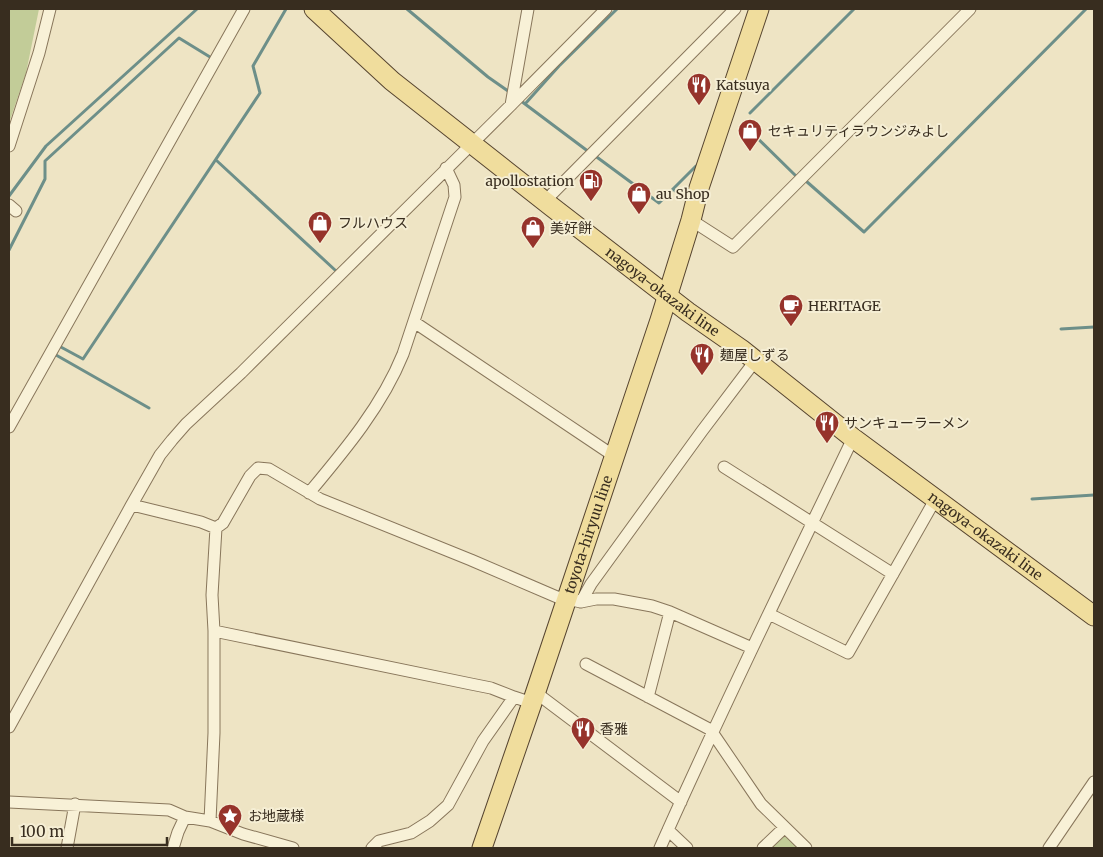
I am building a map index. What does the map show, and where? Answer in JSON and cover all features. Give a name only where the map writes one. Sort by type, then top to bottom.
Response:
[{"type":"main road","name":"nagoya-okazaki line","points":[[314,9],[392,81],[473,143],[545,202],[755,361],[853,438],[1094,616]]},
{"type":"main road","name":"toyota-hiryuu line","points":[[485,847],[534,698],[574,601],[614,456],[691,220],[699,188],[759,9]]},
{"type":"main road","name":"toyota-hiryuu line","points":[[691,220],[708,193],[746,88],[771,9]]},
{"type":"street","points":[[9,146],[39,53],[50,9]]},
{"type":"street","points":[[9,427],[244,9]]},
{"type":"street","points":[[511,105],[528,9]]},
{"type":"street","points":[[9,727],[160,456],[186,424],[248,366],[606,9]]},
{"type":"street","points":[[545,202],[735,9]]},
{"type":"street","points":[[691,220],[733,247],[970,9]]},
{"type":"street","points":[[309,493],[362,426],[396,372],[454,197],[454,185],[446,168]]},
{"type":"street","points":[[414,322],[614,456]]},
{"type":"street","points":[[574,601],[590,584],[755,361]]},
{"type":"street","points":[[660,848],[752,648],[853,438]]},
{"type":"street","points":[[724,467],[893,574]]},
{"type":"street","points":[[216,528],[223,523],[250,476],[258,468],[270,469],[320,499],[574,601],[596,599],[632,601],[670,612],[752,648]]},
{"type":"street","points":[[769,614],[848,653],[936,498]]},
{"type":"street","points":[[132,504],[201,522],[216,528]]},
{"type":"street","points":[[210,822],[213,762],[214,631],[212,595],[216,528]]},
{"type":"street","points":[[648,697],[670,612]]},
{"type":"street","points":[[214,631],[491,688],[514,697],[534,698],[681,802]]},
{"type":"street","points":[[586,664],[713,731],[762,804],[806,848]]},
{"type":"street","points":[[372,848],[379,841],[411,833],[430,821],[448,805],[482,741],[514,697]]},
{"type":"street","points":[[1049,848],[1094,782]]},
{"type":"street","points":[[9,802],[169,810],[185,817],[210,822],[243,834],[293,848]]},
{"type":"street","points":[[67,848],[75,804]]},
{"type":"street","points":[[173,848],[185,817]]},
{"type":"street","points":[[763,848],[784,828]]},
{"type":"street","points":[[668,830],[687,848]]},
{"type":"green space","points":[[9,9],[39,9],[26,73],[9,123]]},
{"type":"green space","points":[[784,831],[801,848],[766,848]]},
{"type":"waterway","points":[[9,196],[46,146],[197,9]]},
{"type":"waterway","points":[[59,346],[83,359],[260,93],[253,66],[286,9]]},
{"type":"waterway","points":[[407,9],[488,77],[511,93]]},
{"type":"waterway","points":[[520,100],[525,104],[559,66],[617,9]]},
{"type":"waterway","points":[[750,113],[854,9]]},
{"type":"waterway","points":[[806,181],[864,232],[1086,9]]},
{"type":"waterway","points":[[9,250],[45,179],[45,161],[179,38],[210,57]]},
{"type":"waterway","points":[[525,104],[589,152]]},
{"type":"waterway","points":[[747,128],[796,176]]},
{"type":"waterway","points":[[594,155],[659,203],[696,166]]},
{"type":"waterway","points":[[216,160],[335,270]]},
{"type":"waterway","points":[[673,189],[684,199]]},
{"type":"waterway","points":[[1061,329],[1094,327]]},
{"type":"waterway","points":[[53,356],[56,355],[149,408]]},
{"type":"waterway","points":[[1032,499],[1094,495]]},
{"type":"place","name":"Katsuya","points":[[699,106]]},
{"type":"place","name":"セキュリティラウンジみよし","points":[[750,152]]},
{"type":"place","name":"apollostation","points":[[591,202]]},
{"type":"place","name":"au Shop","points":[[639,215]]},
{"type":"place","name":"フルハウス","points":[[320,244]]},
{"type":"place","name":"美好餅","points":[[533,249]]},
{"type":"place","name":"HERITAGE","points":[[791,327]]},
{"type":"place","name":"麺屋しずる","points":[[702,376]]},
{"type":"place","name":"サンキューラーメン","points":[[827,444]]},
{"type":"place","name":"香雅","points":[[583,750]]},
{"type":"place","name":"お地蔵様","points":[[230,837]]}]
